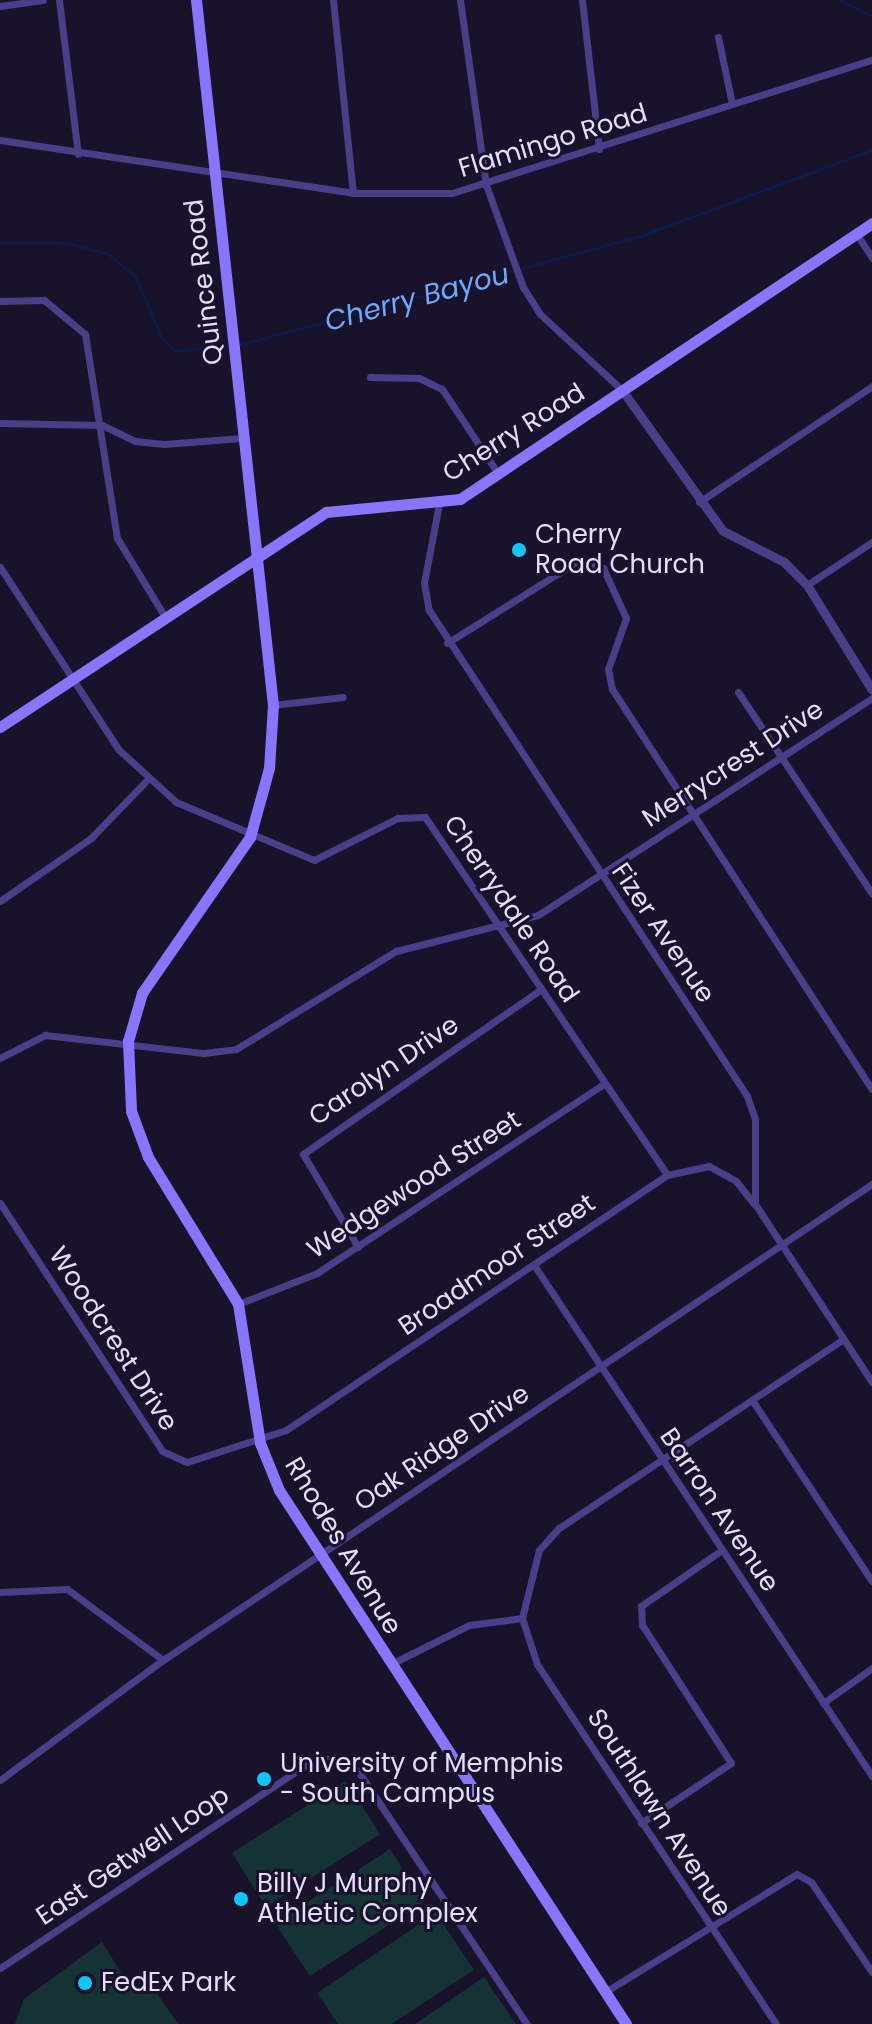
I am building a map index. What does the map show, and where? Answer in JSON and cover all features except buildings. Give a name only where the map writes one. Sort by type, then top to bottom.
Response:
[{"type":"main road","name":"Quince Road","points":[[196,0],[256,558]]},
{"type":"main road","name":"Cherry Road","points":[[0,727],[326,512],[439,504],[499,475],[872,223]]},
{"type":"main road","name":"Rhodes Avenue","points":[[256,558],[273,705],[267,779],[250,837],[228,877],[160,958],[128,1041],[131,1111],[148,1157],[238,1304],[260,1443],[279,1490],[626,2024]]},
{"type":"street","points":[[0,6],[43,0]]},
{"type":"street","points":[[59,0],[78,154]]},
{"type":"street","points":[[333,0],[353,193]]},
{"type":"street","points":[[460,0],[486,185],[523,287],[540,314],[622,390],[699,502],[723,531],[784,562],[807,585],[872,690]]},
{"type":"street","points":[[582,0],[599,149]]},
{"type":"street","points":[[718,37],[732,104]]},
{"type":"street","name":"Flamingo Road","points":[[0,140],[353,193],[432,195],[486,185],[872,60]]},
{"type":"street","points":[[856,233],[872,258]]},
{"type":"street","points":[[0,301],[44,300],[85,334],[102,425],[117,538],[165,617]]},
{"type":"street","points":[[370,377],[419,378],[442,389],[499,475]]},
{"type":"street","points":[[699,502],[872,386]]},
{"type":"street","points":[[0,423],[102,425],[135,441],[242,438]]},
{"type":"street","name":"Fizer Avenue","points":[[439,504],[424,583],[429,610],[447,643],[747,1096],[755,1119],[755,1204]]},
{"type":"street","points":[[807,585],[872,542]]},
{"type":"street","points":[[447,643],[570,564],[581,559],[603,568],[626,618],[608,669],[612,689],[872,1089]]},
{"type":"street","name":"Cherrydale Road","points":[[0,567],[70,679],[146,781],[250,837],[314,860],[398,818],[425,817],[667,1175]]},
{"type":"street","points":[[738,692],[872,894]]},
{"type":"street","points":[[273,705],[343,697]]},
{"type":"street","name":"Merrycrest Drive","points":[[0,1058],[45,1035],[128,1041],[204,1053],[236,1049],[396,951],[502,927],[538,915],[690,813],[872,698]]},
{"type":"street","points":[[0,901],[91,838],[146,781]]},
{"type":"street","name":"Carolyn Drive","points":[[358,1247],[303,1154],[541,989]]},
{"type":"street","name":"Wedgewood Street","points":[[238,1304],[280,1292],[358,1247],[604,1084]]},
{"type":"street","name":"Broadmoor Street","points":[[260,1443],[667,1175],[709,1166],[736,1181],[755,1204]]},
{"type":"street","name":"Oak Ridge Drive","points":[[0,1780],[163,1660],[872,1184]]},
{"type":"street","name":"Woodcrest Drive","points":[[0,1203],[162,1451],[187,1462],[260,1443]]},
{"type":"street","points":[[755,1204],[872,1382]]},
{"type":"street","name":"Barron Avenue","points":[[534,1265],[660,1460],[872,1776]]},
{"type":"street","points":[[390,1665],[469,1625],[522,1618],[539,1550],[559,1528],[843,1339]]},
{"type":"street","points":[[752,1400],[872,1581]]},
{"type":"street","points":[[641,1823],[731,1763],[642,1625],[641,1606],[722,1550]]},
{"type":"street","points":[[0,1592],[67,1589],[163,1660]]},
{"type":"street","name":"Southlawn Avenue","points":[[522,1618],[537,1664],[776,2024]]},
{"type":"street","points":[[823,1703],[872,1668]]},
{"type":"street","name":"East Getwell Loop","points":[[0,1968],[312,1761],[335,1758],[358,1771],[527,2024]]},
{"type":"street","points":[[605,1992],[708,1923],[797,1874],[811,1882],[872,1972]]},
{"type":"green space","points":[[346,1781],[380,1834],[266,1907],[232,1853]]},
{"type":"green space","points":[[390,1849],[424,1902],[310,1976],[275,1923]]},
{"type":"green space","points":[[436,1913],[474,1970],[391,2024],[338,2024],[317,1993]]},
{"type":"green space","name":"FedEx Park","points":[[102,1942],[130,1987],[154,1989],[178,2024],[15,2024],[24,1999]]},
{"type":"green space","points":[[484,1977],[516,2024],[415,2024]]},
{"type":"waterway","points":[[840,0],[872,16]]},
{"type":"waterway","name":"Cherry Bayou","points":[[239,345],[643,235],[872,150]]},
{"type":"waterway","name":"Cherry Bayou","points":[[0,242],[68,243],[108,254],[135,276],[161,337],[175,351],[231,346]]},
{"type":"place","name":"Cherry Road Church","points":[[519,550]]},
{"type":"place","name":"University of Memphis - South Campus","points":[[264,1779]]},
{"type":"place","name":"Billy J Murphy Athletic Complex","points":[[241,1899]]},
{"type":"place","name":"FedEx Park","points":[[85,1983]]}]
